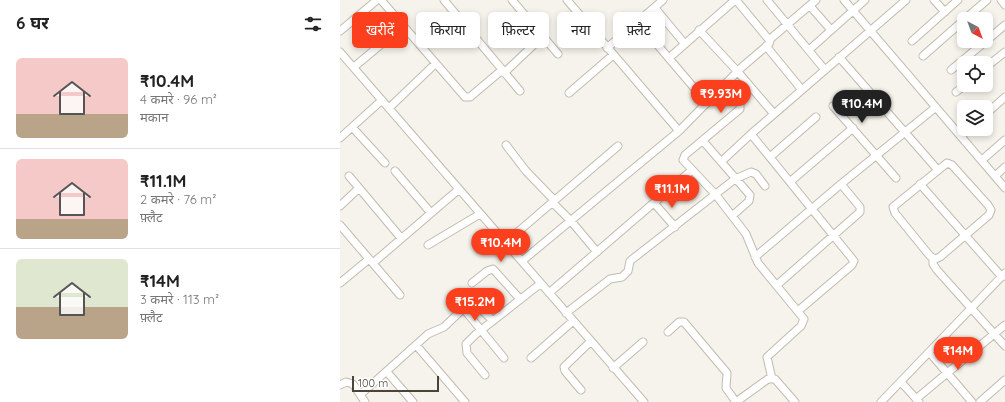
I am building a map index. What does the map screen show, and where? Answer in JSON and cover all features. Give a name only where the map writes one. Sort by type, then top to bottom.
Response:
[{"type":"street","points":[[340,31],[377,0]]},
{"type":"street","points":[[381,0],[391,12]]},
{"type":"street","points":[[444,0],[520,91]]},
{"type":"street","points":[[512,0],[522,12]]},
{"type":"street","points":[[567,0],[678,130]]},
{"type":"street","points":[[650,12],[663,0]]},
{"type":"street","points":[[669,58],[684,43],[735,0],[802,90]]},
{"type":"street","points":[[767,0],[826,70]]},
{"type":"street","points":[[522,262],[678,130],[768,43],[816,0]]},
{"type":"street","points":[[844,0],[957,131]]},
{"type":"street","points":[[808,50],[865,0]]},
{"type":"street","points":[[722,161],[751,134],[906,0]]},
{"type":"street","points":[[934,0],[944,12]]},
{"type":"street","points":[[912,41],[958,0]]},
{"type":"street","points":[[974,12],[987,0]]},
{"type":"street","points":[[1001,0],[1005,5]]},
{"type":"street","points":[[810,6],[831,30]]},
{"type":"street","points":[[655,8],[684,43]]},
{"type":"street","points":[[993,35],[1005,25]]},
{"type":"street","points":[[923,56],[957,27]]},
{"type":"street","points":[[699,30],[774,114]]},
{"type":"street","points":[[408,32],[462,95],[467,98],[503,71],[529,48]]},
{"type":"street","points":[[549,43],[558,54]]},
{"type":"street","points":[[607,48],[613,43]]},
{"type":"street","points":[[354,68],[377,48]]},
{"type":"street","points":[[660,48],[707,103]]},
{"type":"street","points":[[951,70],[978,48]]},
{"type":"street","points":[[340,52],[458,190],[644,402]]},
{"type":"street","points":[[993,61],[1005,52]]},
{"type":"street","points":[[568,93],[613,55]]},
{"type":"street","points":[[840,58],[937,169]]},
{"type":"street","points":[[389,108],[435,64]]},
{"type":"street","points":[[724,86],[740,104],[740,109],[682,159],[716,195],[746,234],[755,257],[804,319],[803,322],[767,357],[772,379]]},
{"type":"street","points":[[993,108],[1005,98]]},
{"type":"street","points":[[340,138],[382,100]]},
{"type":"street","points":[[833,106],[896,178]]},
{"type":"street","points":[[755,257],[812,208],[936,107]]},
{"type":"street","points":[[770,157],[816,117]]},
{"type":"street","points":[[352,127],[385,163]]},
{"type":"street","points":[[791,181],[853,128]]},
{"type":"street","points":[[751,134],[853,258],[854,263],[798,311]]},
{"type":"street","points":[[961,136],[1005,188]]},
{"type":"street","points":[[982,160],[1005,140]]},
{"type":"street","points":[[703,141],[737,178],[750,195],[750,199],[732,216]]},
{"type":"street","points":[[506,145],[526,172],[597,252]]},
{"type":"street","points":[[505,242],[618,146]]},
{"type":"street","points":[[933,259],[940,257],[989,215],[990,208],[949,163],[944,164],[937,169],[896,204],[893,210],[933,259],[934,266],[1005,346]]},
{"type":"street","points":[[995,176],[1005,167]]},
{"type":"street","points":[[549,293],[692,170]]},
{"type":"street","points":[[395,171],[431,213]]},
{"type":"street","points":[[566,312],[610,279],[622,277],[628,271],[630,261],[737,178],[747,173],[753,173],[765,186]]},
{"type":"street","points":[[349,176],[401,238]]},
{"type":"street","points":[[777,285],[855,217],[860,209],[841,184]]},
{"type":"street","points":[[881,402],[930,353],[1003,275],[920,184]]},
{"type":"street","points":[[340,206],[359,188]]},
{"type":"street","points":[[340,283],[401,238],[458,190]]},
{"type":"street","points":[[654,203],[675,226]]},
{"type":"street","points":[[428,245],[480,214]]},
{"type":"street","points":[[340,225],[400,295]]},
{"type":"street","points":[[472,283],[487,271],[493,269],[520,299]]},
{"type":"street","points":[[485,375],[467,353],[465,347],[468,341],[540,284]]},
{"type":"street","points":[[361,394],[431,332],[444,326],[469,303],[474,302],[492,321]]},
{"type":"street","points":[[463,308],[482,329],[504,358]]},
{"type":"street","points":[[531,358],[574,321]]},
{"type":"street","points":[[668,332],[679,322],[684,322],[727,373],[726,388],[736,402],[764,380],[772,379],[778,382],[795,402]]},
{"type":"street","points":[[901,382],[918,400],[947,373],[1005,325]]},
{"type":"street","points":[[580,390],[565,371],[564,366],[591,341]]},
{"type":"street","points":[[613,368],[643,342]]},
{"type":"street","points":[[416,345],[465,402]]},
{"type":"street","points":[[930,353],[972,402]]},
{"type":"street","points":[[387,372],[413,402]]},
{"type":"street","points":[[980,402],[1005,380]]},
{"type":"street","points":[[340,385],[346,382],[353,384],[365,402]]}]
